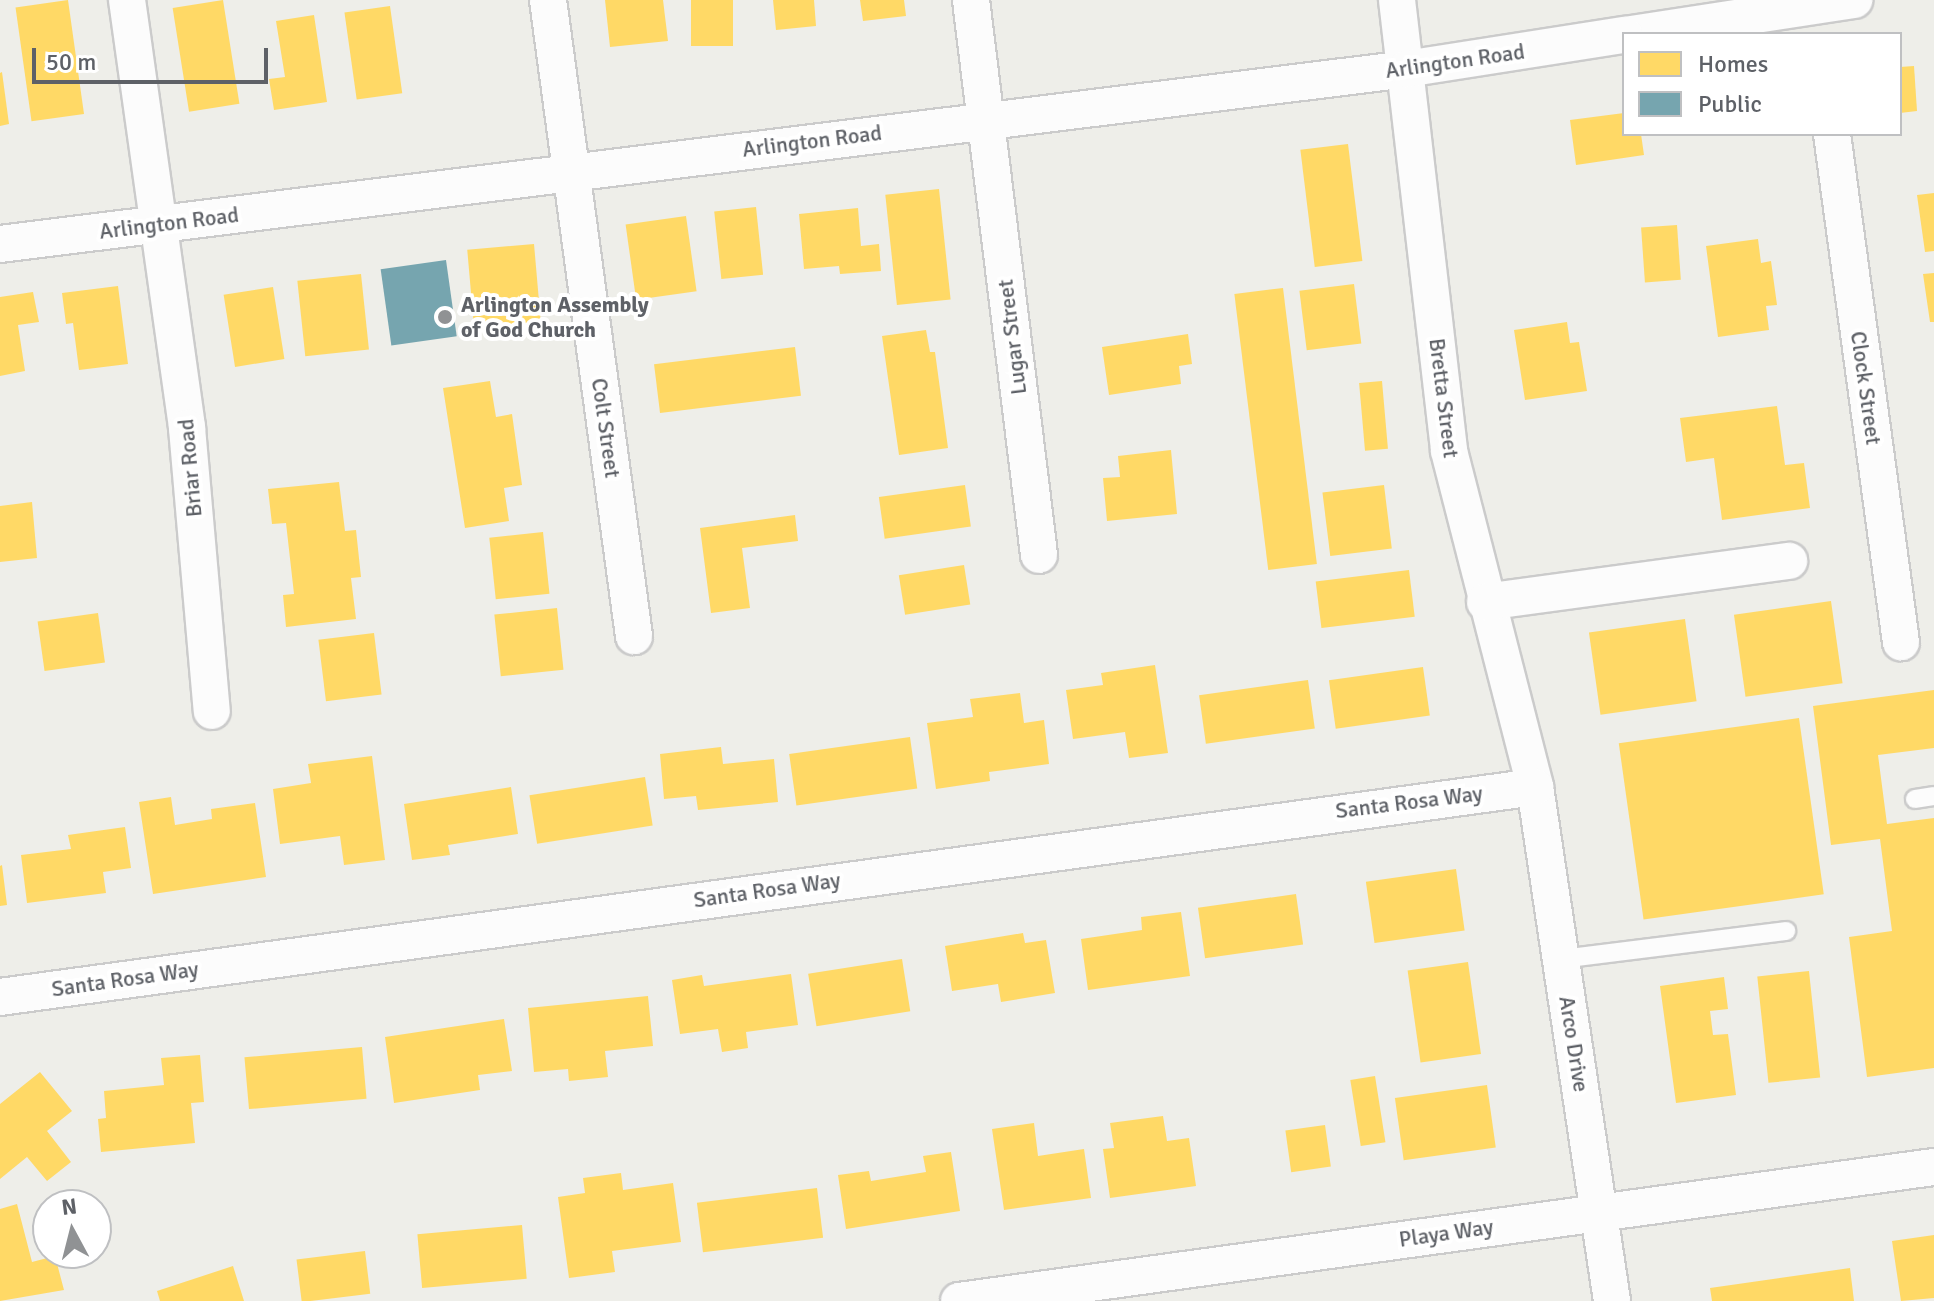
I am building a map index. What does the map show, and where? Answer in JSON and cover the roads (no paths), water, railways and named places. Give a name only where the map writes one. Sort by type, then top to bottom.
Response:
[{"type":"street","name":"Briar Road","points":[[127,0],[161,225],[187,428],[212,711]]},
{"type":"street","name":"Colt Street","points":[[548,0],[634,636]]},
{"type":"street","name":"Lugar Street","points":[[971,0],[1039,555]]},
{"type":"street","name":"Bretta Street","points":[[1397,0],[1449,451],[1485,602],[1535,787]]},
{"type":"street","points":[[1649,32],[1816,13],[1854,0]]},
{"type":"street","name":"Arlington Road","points":[[0,244],[986,118],[1406,69],[1622,35]]},
{"type":"street","name":"Clock Street","points":[[1832,136],[1901,642]]},
{"type":"street","points":[[1485,602],[1789,561]]},
{"type":"street","name":"Arco Drive","points":[[1535,787],[1612,1301]]},
{"type":"street","name":"Santa Rosa Way","points":[[0,997],[1535,787]]},
{"type":"street","name":"Playa Way","points":[[959,1301],[1934,1167]]},
{"type":"lane","points":[[1915,799],[1934,796]]},
{"type":"lane","points":[[1561,959],[1786,931]]},
{"type":"place","name":"Arlington Assembly of God Church","points":[[445,317]]}]
